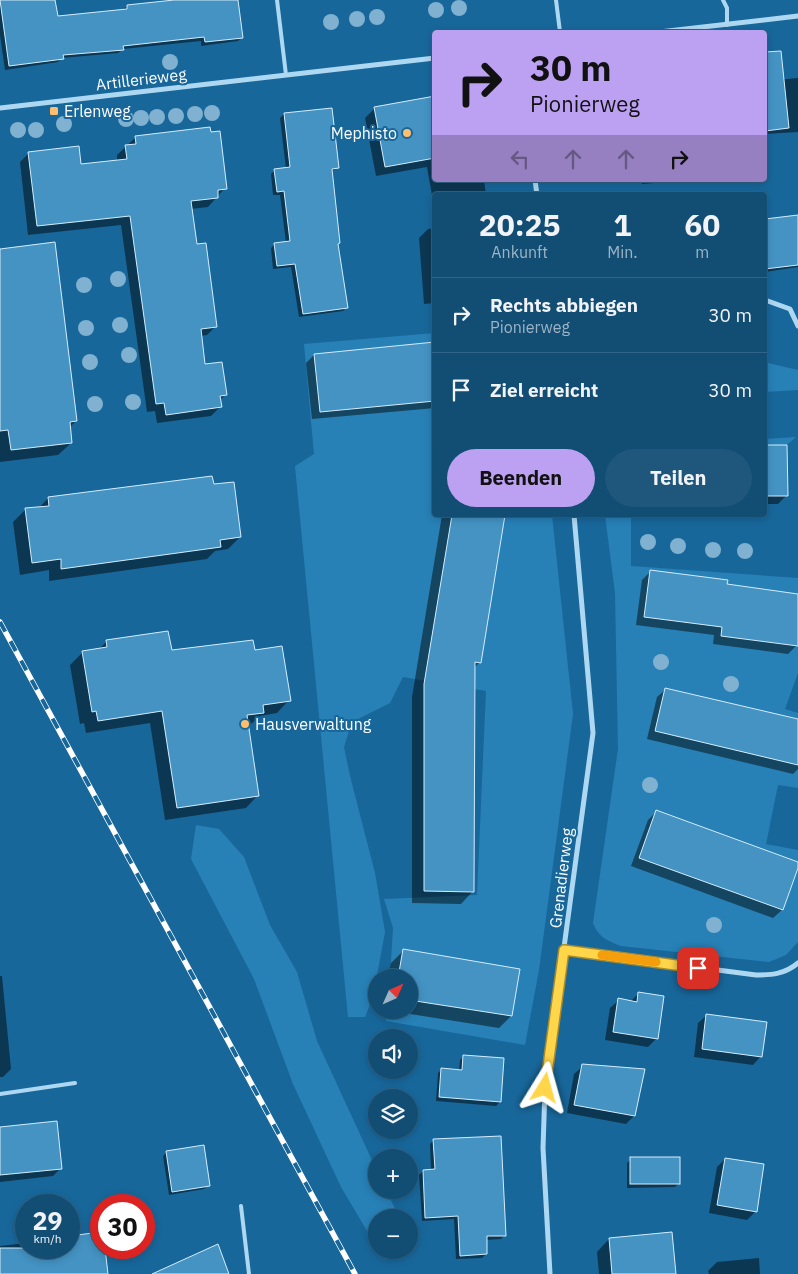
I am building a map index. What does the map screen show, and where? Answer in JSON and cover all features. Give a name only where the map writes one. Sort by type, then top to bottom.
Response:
[{"type":"street","points":[[678,30],[798,16]]},
{"type":"street","name":"Artillerieweg","points":[[0,108],[432,58]]},
{"type":"street","points":[[767,301],[790,309],[798,326]]},
{"type":"street","name":"Grenadierweg","points":[[550,1274],[543,1148],[545,1088],[593,733],[574,517]]},
{"type":"street","points":[[564,950],[756,975],[778,974],[791,969],[798,963]]},
{"type":"lane","points":[[277,0],[286,75]]},
{"type":"lane","points":[[556,0],[560,30]]},
{"type":"lane","points":[[723,0],[727,8],[727,25]]},
{"type":"lane","points":[[0,1094],[74,1083]]},
{"type":"lane","points":[[241,1206],[249,1274]]},
{"type":"shaded area","points":[[432,333],[432,342],[314,354],[320,412],[432,401],[432,517],[452,517],[481,663],[505,517],[552,517],[573,714],[539,970],[525,1045],[386,1021],[386,1019],[418,1019],[418,1001],[512,1016],[520,969],[403,949],[399,969],[390,969],[393,928],[384,899],[477,895],[486,691],[403,677],[390,703],[352,722],[344,747],[375,873],[385,932],[378,969],[368,969],[368,1010],[365,1017],[348,1017],[295,466],[314,454],[304,344]]},
{"type":"shaded area","points":[[767,352],[768,363],[798,370],[798,390],[767,392]]},
{"type":"shaded area","points":[[796,437],[787,445],[767,445],[767,439]]},
{"type":"shaded area","points":[[605,517],[631,517],[631,566],[798,578],[798,594],[727,584],[728,580],[650,570],[644,616],[722,627],[721,636],[797,646],[798,644],[798,673],[785,709],[798,713],[798,719],[665,688],[655,731],[798,765],[798,788],[778,785],[766,844],[798,850],[798,862],[657,810],[639,858],[782,910],[798,868],[798,942],[786,955],[769,962],[621,946],[608,940],[595,928],[593,923],[618,749],[615,593]]},
{"type":"shaded area","points":[[196,825],[219,829],[244,857],[270,925],[297,972],[317,1041],[368,1152],[368,1199],[390,1199],[395,1209],[368,1209],[368,1233],[341,1187],[293,1084],[254,979],[191,859]]},
{"type":"building","points":[[0,0],[55,0],[58,16],[127,9],[127,5],[174,0],[238,0],[243,38],[205,42],[204,37],[123,46],[124,50],[63,55],[64,59],[9,66]]},
{"type":"building","points":[[781,51],[789,128],[767,131],[767,52]]},
{"type":"building","name":"Mephisto","points":[[432,97],[432,159],[385,167],[374,107]]},
{"type":"building","points":[[332,108],[339,168],[332,169],[340,243],[338,244],[348,308],[303,314],[295,264],[277,266],[274,243],[290,241],[284,191],[277,192],[274,169],[290,167],[284,113]]},
{"type":"building","points":[[210,127],[211,132],[220,131],[227,189],[218,190],[218,198],[191,201],[197,244],[206,243],[217,327],[201,329],[205,364],[222,362],[227,395],[220,396],[222,407],[166,415],[164,403],[156,404],[130,216],[37,226],[28,152],[79,146],[81,164],[127,159],[125,145],[136,144],[135,136]]},
{"type":"building","points":[[798,215],[798,265],[767,269],[767,219]]},
{"type":"building","points":[[55,242],[77,421],[70,422],[72,443],[11,450],[8,430],[0,431],[0,249]]},
{"type":"building","points":[[432,342],[432,401],[320,412],[314,354]]},
{"type":"building","points":[[767,445],[787,445],[788,496],[767,496]]},
{"type":"building","points":[[212,476],[214,484],[234,482],[241,537],[220,540],[221,547],[61,569],[61,559],[32,563],[25,508],[49,506],[48,497]]},
{"type":"building","points":[[452,517],[505,517],[481,663],[475,662],[474,892],[424,891],[424,684]]},
{"type":"building","points":[[650,570],[728,580],[727,584],[798,594],[798,646],[721,636],[722,627],[644,617]]},
{"type":"building","points":[[168,631],[172,650],[253,640],[255,650],[282,646],[291,701],[263,705],[264,713],[247,715],[259,796],[177,808],[162,711],[98,721],[96,711],[92,712],[82,651],[107,647],[106,640]]},
{"type":"building","points":[[665,688],[798,719],[798,765],[655,731]]},
{"type":"building","points":[[656,810],[798,862],[798,868],[783,910],[639,858]]},
{"type":"building","points":[[403,949],[520,969],[512,1016],[418,1001],[418,969],[400,969]]},
{"type":"building","points":[[638,992],[664,996],[658,1039],[613,1032],[618,998],[637,1002]]},
{"type":"building","points":[[706,1014],[767,1022],[762,1057],[702,1049]]},
{"type":"building","points":[[463,1055],[504,1058],[501,1102],[439,1097],[441,1068],[462,1070]]},
{"type":"building","points":[[582,1064],[645,1069],[635,1116],[574,1105]]},
{"type":"building","points":[[57,1121],[62,1169],[0,1175],[0,1127]]},
{"type":"building","points":[[501,1136],[506,1236],[487,1236],[487,1254],[460,1256],[458,1216],[425,1218],[423,1170],[435,1169],[433,1139]]},
{"type":"building","points":[[204,1145],[210,1186],[172,1192],[166,1151]]},
{"type":"building","points":[[630,1157],[680,1157],[680,1184],[630,1184]]},
{"type":"building","points":[[725,1158],[764,1164],[757,1212],[717,1205]]},
{"type":"building","points":[[672,1232],[676,1274],[612,1274],[609,1238]]},
{"type":"building","points":[[90,1233],[90,1259],[106,1259],[108,1274],[0,1274],[0,1248],[15,1248],[15,1259],[80,1259],[80,1235]]},
{"type":"building","points":[[218,1244],[229,1274],[152,1274]]},
{"type":"railway","points":[[0,622],[355,1274]]},
{"type":"slow traffic","points":[[602,955],[656,962]]},
{"type":"place","name":"Erlenweg","points":[[54,111]]},
{"type":"place","name":"Mephisto","points":[[407,133]]},
{"type":"place","name":"Hausverwaltung","points":[[245,724]]},
{"type":"route","points":[[545,1088],[564,950],[698,968]]}]
